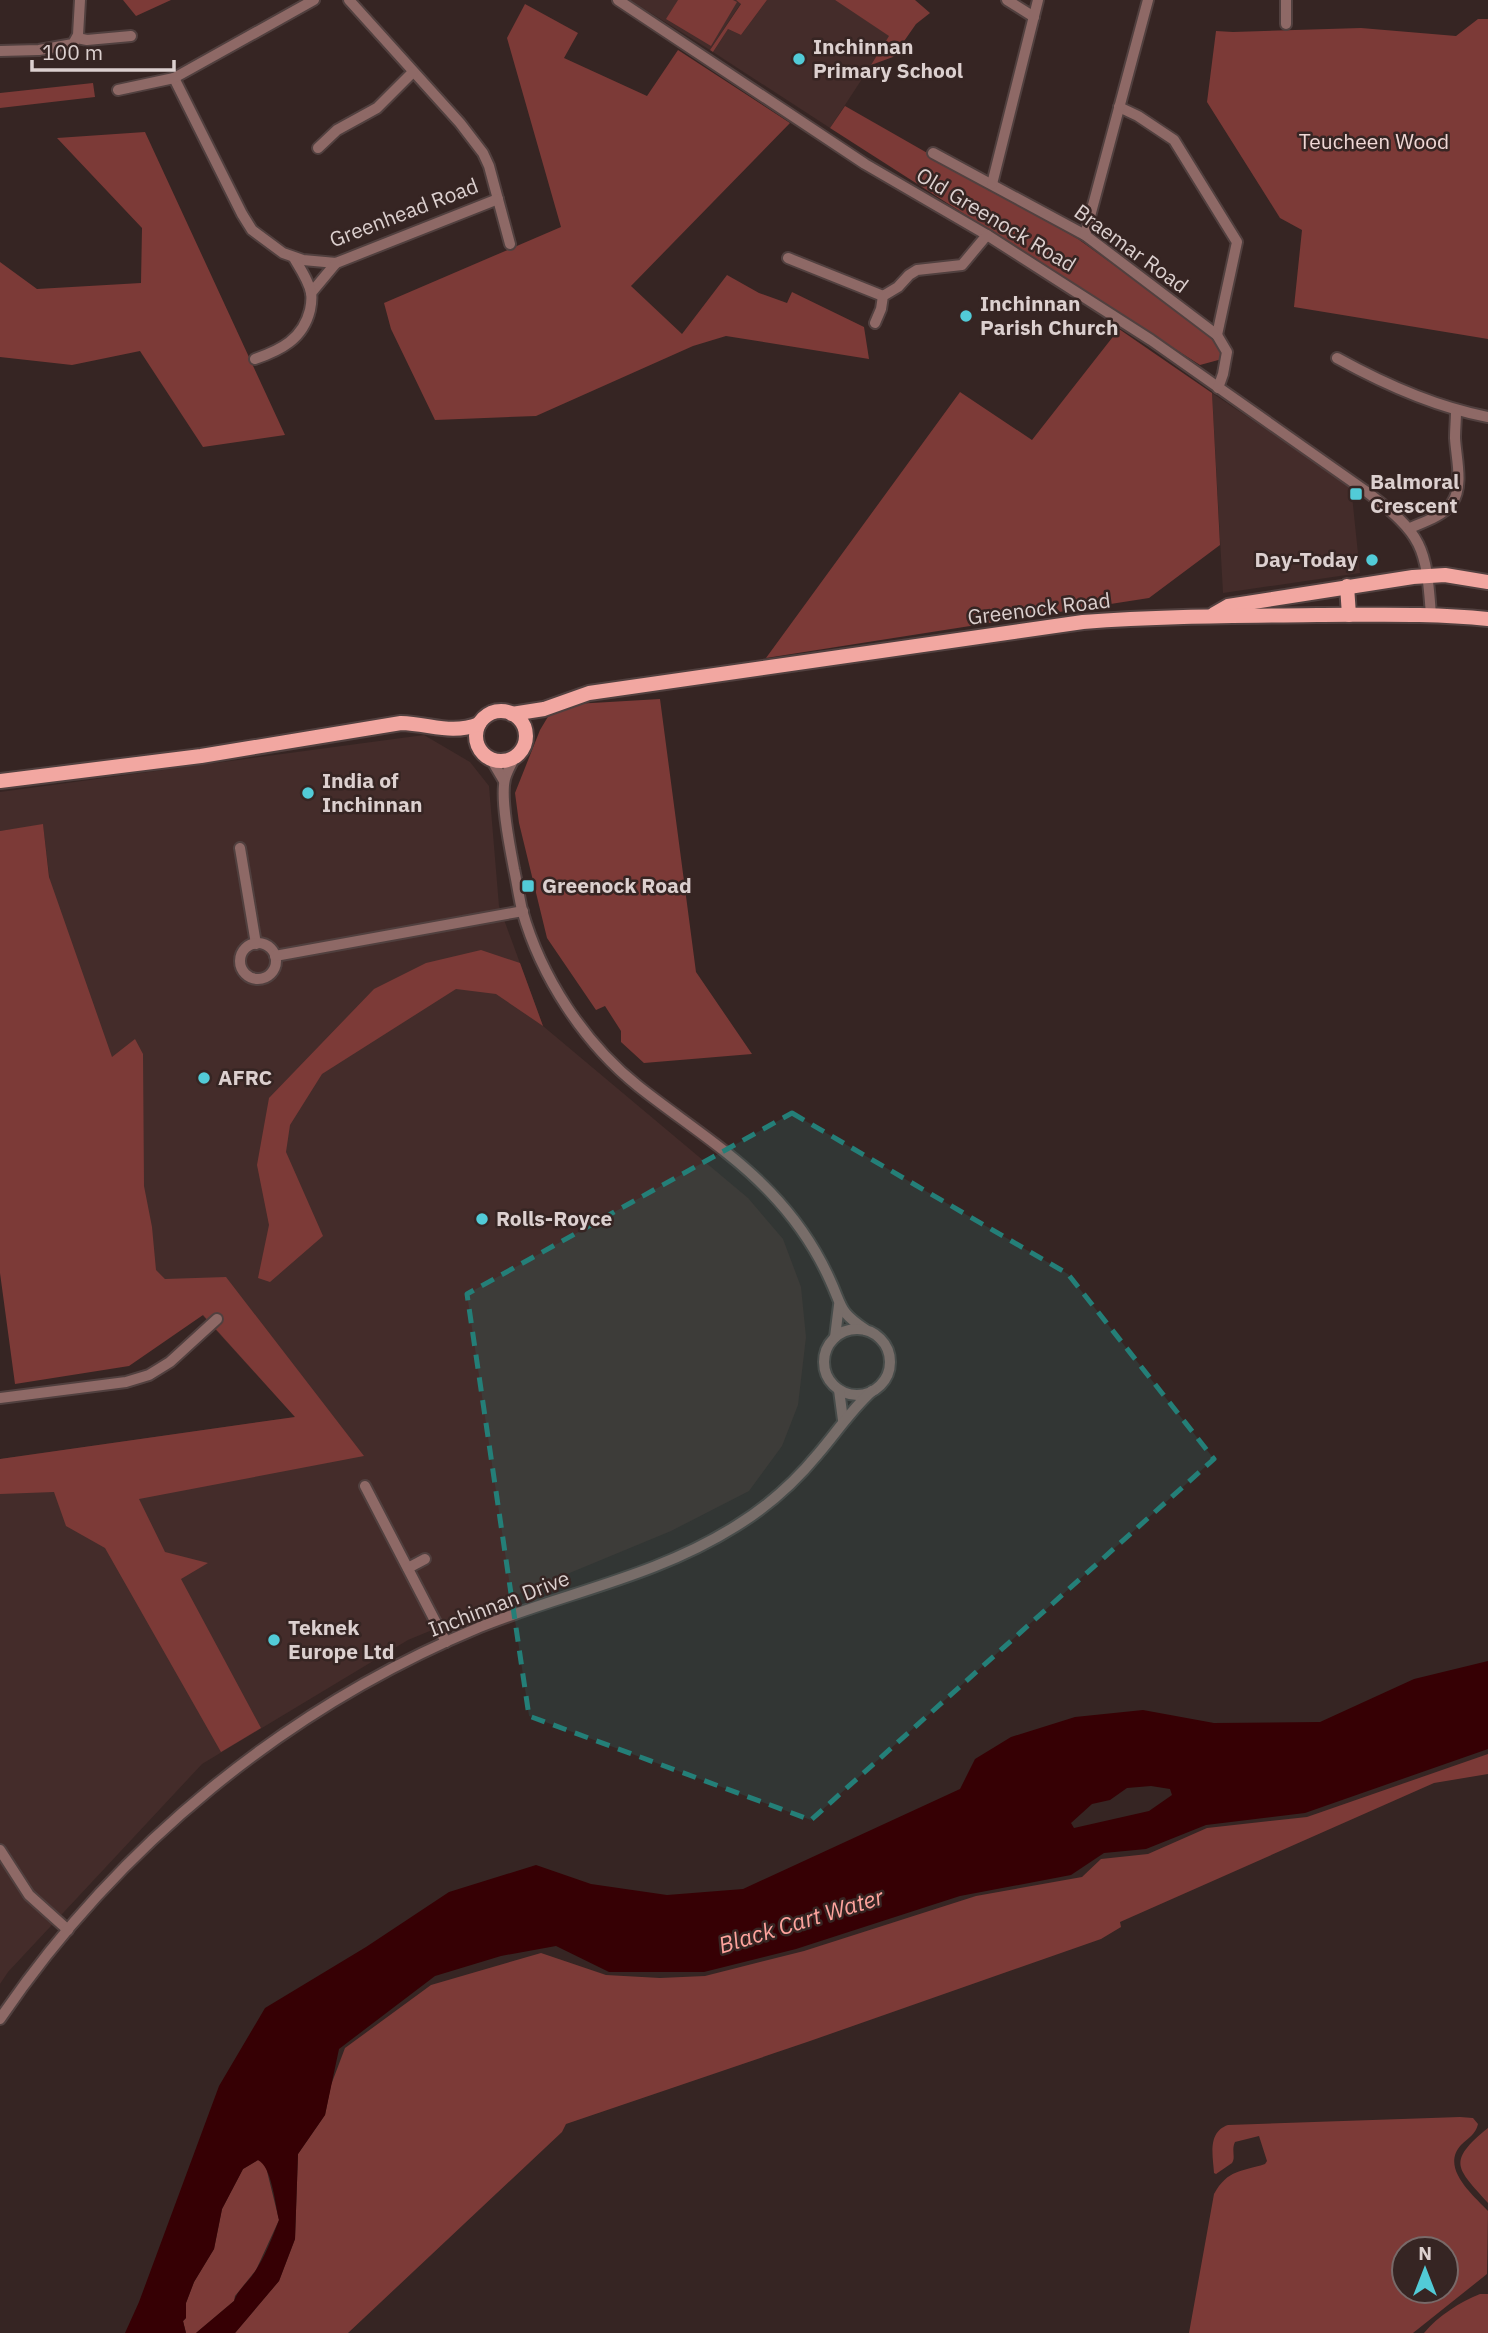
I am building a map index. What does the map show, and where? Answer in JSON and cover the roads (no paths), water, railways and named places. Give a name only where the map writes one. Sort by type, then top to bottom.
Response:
[{"type":"main road","name":"Greenock Road","points":[[1209,616],[1228,606],[1429,576],[1445,575],[1488,582]]},
{"type":"main road","points":[[1343,587],[1349,615]]},
{"type":"main road","name":"Greenock Road","points":[[512,714],[544,709],[602,691],[1041,628],[1132,618],[1432,615],[1488,619]]},
{"type":"main road","points":[[525,732],[544,709]]},
{"type":"main road","points":[[0,781],[201,756],[401,723],[455,730],[479,724],[494,712],[512,714],[522,724],[525,732],[524,743],[516,755],[504,760],[491,759],[455,730]]},
{"type":"main road","points":[[479,724],[476,733],[479,747]]},
{"type":"street","points":[[0,51],[74,44],[77,38],[80,0]]},
{"type":"street","points":[[118,90],[174,78],[314,0]]},
{"type":"street","points":[[349,0],[460,123],[483,153],[510,244]]},
{"type":"street","name":"Old Greenock Road","points":[[618,0],[865,164],[987,235],[1151,340],[1367,492],[1410,528],[1424,553],[1432,615]]},
{"type":"street","points":[[1007,0],[1034,17]]},
{"type":"street","points":[[992,184],[1038,0]]},
{"type":"street","points":[[1085,235],[1148,0]]},
{"type":"street","points":[[1286,0],[1286,24]]},
{"type":"street","points":[[77,38],[87,40],[131,36]]},
{"type":"street","points":[[318,148],[337,130],[377,108],[413,72]]},
{"type":"street","name":"Greenhead Road","points":[[174,78],[252,230],[266,243],[295,258],[336,263],[498,199]]},
{"type":"street","points":[[1119,107],[1174,140],[1237,242],[1217,335],[1227,352],[1218,388]]},
{"type":"street","name":"Braemar Road","points":[[933,153],[1085,235],[1217,335]]},
{"type":"street","points":[[883,296],[917,270],[962,265],[987,235]]},
{"type":"street","points":[[295,258],[311,293]]},
{"type":"street","points":[[788,258],[883,296]]},
{"type":"street","points":[[255,359],[277,351],[301,332],[307,319],[311,293],[336,263]]},
{"type":"street","points":[[875,323],[883,296]]},
{"type":"street","points":[[1337,358],[1377,380],[1456,411],[1488,417]]},
{"type":"street","points":[[1410,528],[1439,515],[1451,505],[1455,497],[1458,485],[1456,411]]},
{"type":"street","points":[[516,755],[505,780],[506,830],[523,911],[540,959],[566,1006],[636,1084],[734,1158],[771,1193],[802,1232],[830,1280],[839,1305],[850,1319],[876,1335],[884,1343],[890,1364],[881,1385],[872,1391],[850,1394],[839,1390],[828,1377],[824,1356],[835,1337],[845,1331],[866,1330]]},
{"type":"street","points":[[491,759],[505,780]]},
{"type":"street","points":[[240,848],[256,944]]},
{"type":"street","points":[[275,956],[523,911]]},
{"type":"street","points":[[256,944],[268,947],[275,956],[274,968],[262,979],[250,978],[242,970],[240,958],[246,948],[256,944]]},
{"type":"street","points":[[835,1337],[839,1305]]},
{"type":"street","points":[[0,1398],[126,1382],[149,1375],[170,1362],[217,1319]]},
{"type":"street","points":[[839,1390],[844,1420]]},
{"type":"street","name":"Inchinnan Drive","points":[[0,2019],[46,1956],[108,1884],[152,1841],[228,1775],[321,1710],[446,1642],[485,1625],[640,1574],[707,1544],[757,1512],[797,1478],[844,1420],[872,1391]]},
{"type":"street","points":[[365,1486],[446,1642]]},
{"type":"street","points":[[408,1568],[425,1559]]},
{"type":"street","points":[[0,1850],[29,1895],[68,1930]]},
{"type":"water","name":"Black Cart Water","points":[[1488,1661],[1488,1749],[1305,1813],[1206,1825],[1146,1849],[1104,1853],[1071,1875],[960,1896],[796,1949],[704,1972],[609,1972],[556,1946],[501,1956],[435,1976],[339,2049],[325,2115],[298,2154],[295,2239],[279,2281],[235,2333],[196,2333],[234,2301],[262,2261],[279,2220],[270,2178],[258,2160],[243,2169],[222,2209],[214,2249],[194,2282],[186,2303],[186,2318],[183,2321],[186,2333],[125,2333],[219,2086],[265,2008],[366,1947],[449,1892],[536,1865],[591,1884],[667,1895],[743,1889],[960,1789],[975,1759],[1011,1737],[1075,1717],[1143,1710],[1214,1723],[1320,1722],[1414,1679]],"holes":[[[1151,1786],[1170,1789],[1172,1795],[1149,1811],[1074,1828],[1071,1823],[1092,1804],[1110,1800],[1127,1788]]]},
{"type":"place","name":"Inchinnan Primary School","points":[[799,59]]},
{"type":"place","name":"Inchinnan Parish Church","points":[[966,316]]},
{"type":"place","name":"Balmoral Crescent","points":[[1356,494]]},
{"type":"place","name":"Day-Today","points":[[1372,560]]},
{"type":"place","name":"India of Inchinnan","points":[[308,793]]},
{"type":"place","name":"Greenock Road","points":[[528,886]]},
{"type":"place","name":"AFRC","points":[[204,1078]]},
{"type":"place","name":"Rolls-Royce","points":[[482,1219]]},
{"type":"place","name":"Teknek Europe Ltd","points":[[274,1640]]},
{"type":"park label","name":"Teucheen Wood","points":[[1374,142]]}]
